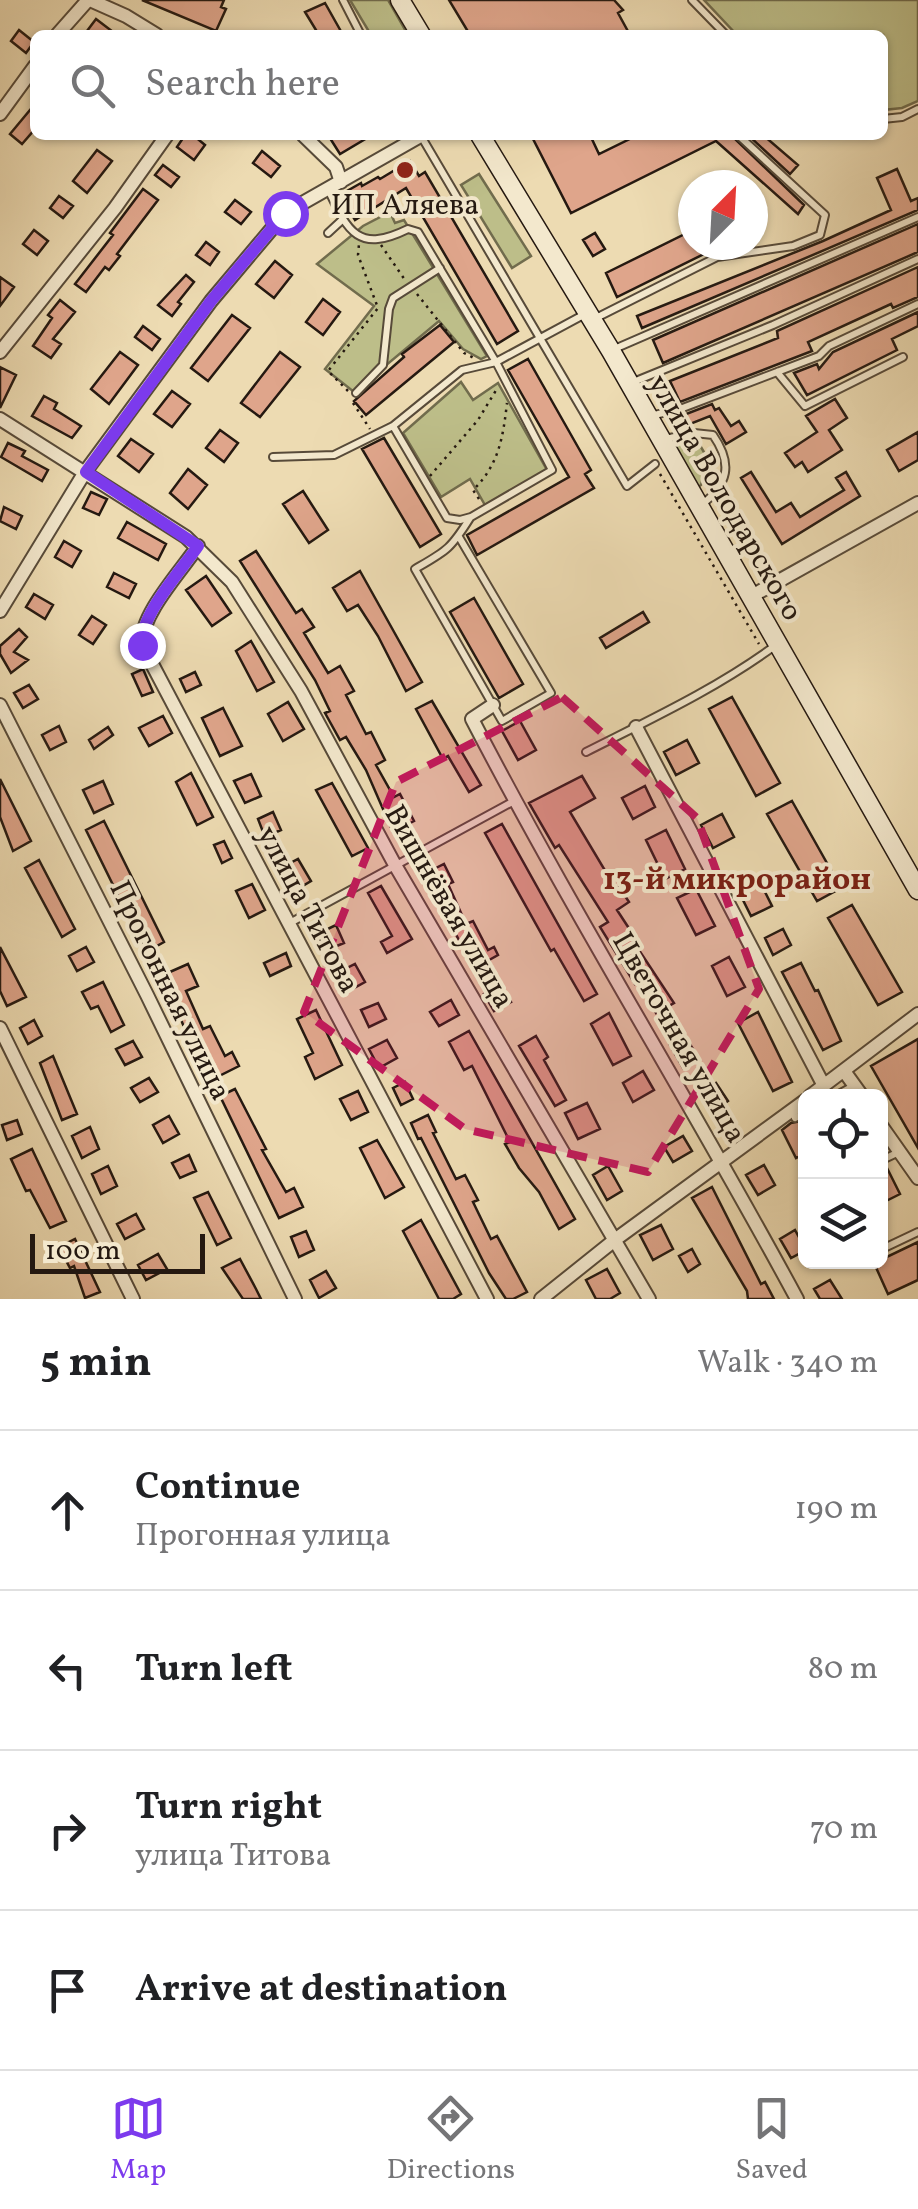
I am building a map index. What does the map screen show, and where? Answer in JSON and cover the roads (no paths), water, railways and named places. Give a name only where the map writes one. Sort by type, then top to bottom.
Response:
[{"type":"main road","points":[[400,0],[417,30]]},
{"type":"main road","name":"улица Володарского","points":[[483,140],[591,316],[700,506],[750,598],[771,649],[918,890]]},
{"type":"street","points":[[62,30],[89,0],[148,30]]},
{"type":"street","points":[[0,114],[30,73]]},
{"type":"street","points":[[0,352],[115,208],[163,140]]},
{"type":"street","points":[[308,140],[336,168],[334,185]]},
{"type":"street","points":[[0,611],[86,472],[211,301],[285,213],[412,140]]},
{"type":"street","name":"Вишнёвая улица","points":[[0,419],[198,546],[232,582],[301,691],[395,865],[649,1299]]},
{"type":"street","points":[[750,598],[917,506]]},
{"type":"street","name":"улица Титова","points":[[198,546],[150,615],[142,630],[142,645],[488,1299]]},
{"type":"street","name":"Прогонная улица","points":[[0,705],[296,1299]]},
{"type":"street","name":"Цветочная улица","points":[[494,705],[472,719],[724,1162],[797,1299]]},
{"type":"street","points":[[636,727],[829,1089]]},
{"type":"street","points":[[831,1089],[844,1071],[918,1014]]},
{"type":"street","points":[[0,1028],[134,1299]]},
{"type":"street","points":[[844,1071],[857,1089]]},
{"type":"street","points":[[540,1299],[798,1106]]},
{"type":"street","points":[[888,1135],[918,1178]]},
{"type":"lane","points":[[343,0],[358,30]]},
{"type":"lane","points":[[692,0],[721,30]]},
{"type":"lane","points":[[888,117],[918,109]]},
{"type":"lane","points":[[424,140],[627,486],[654,464]]},
{"type":"lane","points":[[273,457],[334,455],[392,426],[462,370],[496,362],[717,258],[793,246],[820,235],[825,215],[743,140]]},
{"type":"lane","points":[[334,185],[342,220],[364,239],[383,241],[408,228],[418,232],[496,362],[552,470],[470,518],[447,518],[392,426]]},
{"type":"lane","points":[[611,350],[918,217]]},
{"type":"lane","points":[[328,233],[342,220]]},
{"type":"lane","points":[[630,384],[918,259]]},
{"type":"lane","points":[[356,392],[383,365],[389,309],[394,298],[440,268]]},
{"type":"lane","points":[[648,416],[680,409],[819,356],[829,346],[918,304]]},
{"type":"lane","points":[[777,372],[805,406],[903,357]]},
{"type":"lane","points":[[662,440],[694,433],[713,435],[726,454],[725,474],[714,495],[700,506]]},
{"type":"lane","points":[[458,537],[552,694],[502,721],[415,570],[453,547],[458,537],[470,518]]},
{"type":"lane","points":[[586,752],[684,704],[771,649]]},
{"type":"lane","points":[[288,924],[515,800]]},
{"type":"lane","points":[[888,1157],[900,1152]]},
{"type":"lane","points":[[888,1246],[918,1232]]},
{"type":"place","name":"ИП Аляева","points":[[405,170]]},
{"type":"district","name":"13-й микрорайон","points":[[737,878]]}]
